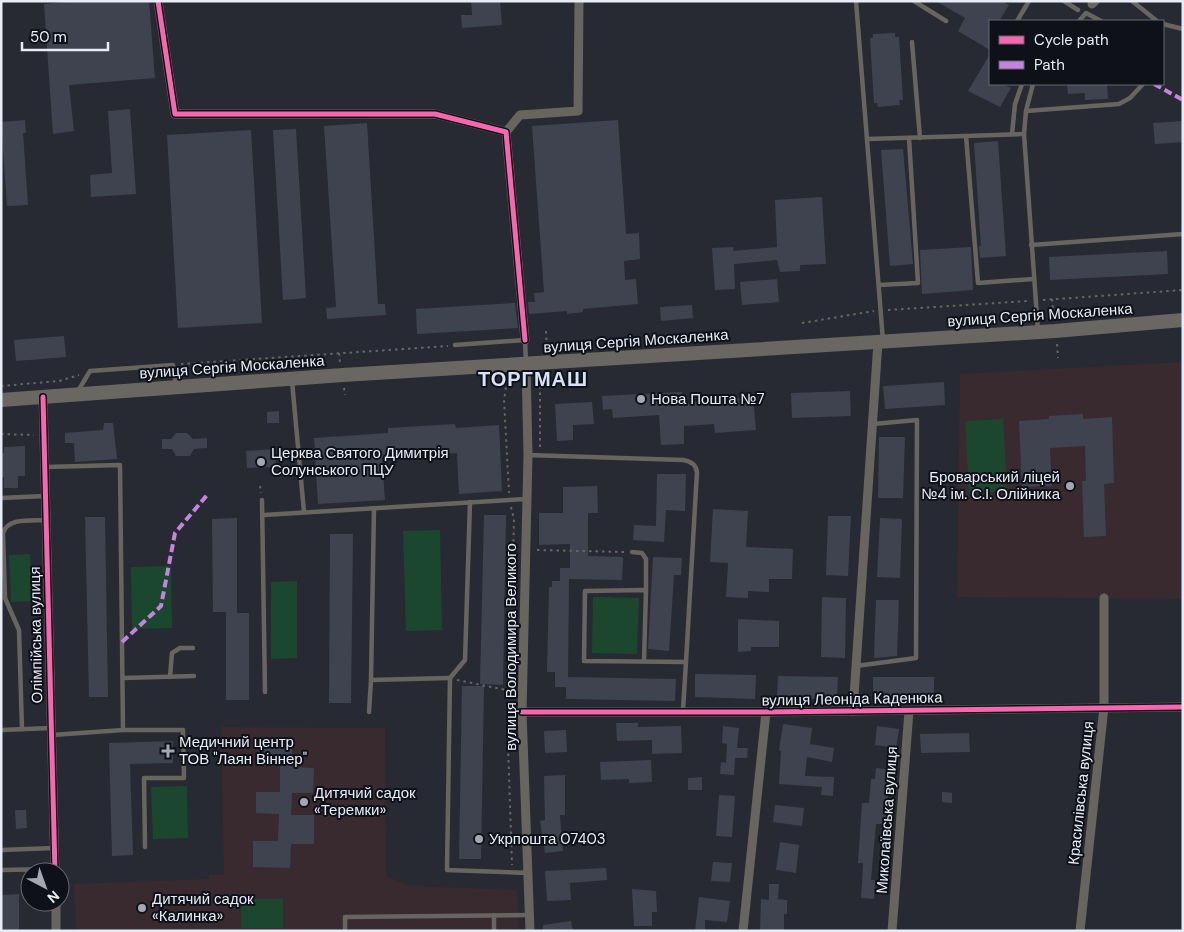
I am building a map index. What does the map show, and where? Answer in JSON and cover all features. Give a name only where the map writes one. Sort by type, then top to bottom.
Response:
[{"type":"main road","name":"вулиця Сергія Москаленка","points":[[1,400],[526,364],[1038,332],[1183,320]]},
{"type":"street","points":[[158,1],[175,114],[435,114],[506,132]]},
{"type":"street","points":[[525,340],[506,132],[520,115],[578,111],[579,1]]},
{"type":"street","points":[[853,711],[872,424],[881,342]]},
{"type":"street","name":"вулиця Володимира Великого","points":[[526,364],[528,455],[522,712],[530,931]]},
{"type":"street","name":"Олімпійська вулиця","points":[[43,397],[55,862]]},
{"type":"street","name":"Красилівська вулиця","points":[[1080,931],[1104,707],[1104,598]]},
{"type":"street","name":"вулиця Леоніда Каденюка","points":[[522,712],[1183,708]]},
{"type":"street","name":"Миколаївська вулиця","points":[[892,931],[909,711]]},
{"type":"street","points":[[743,931],[766,712]]},
{"type":"street","points":[[56,912],[56,931]]},
{"type":"lane","points":[[856,1],[879,285],[881,342]]},
{"type":"lane","points":[[914,1],[946,21]]},
{"type":"lane","points":[[1018,20],[1029,1]]},
{"type":"lane","points":[[1064,1],[1078,10]]},
{"type":"lane","points":[[1132,1],[1157,20]]},
{"type":"lane","points":[[1080,20],[1086,13],[1099,20]]},
{"type":"lane","points":[[1164,24],[1183,29]]},
{"type":"lane","points":[[912,42],[920,138]]},
{"type":"lane","points":[[1012,134],[1014,109],[1022,85]]},
{"type":"lane","points":[[1033,85],[1026,111],[1024,134],[1038,332]]},
{"type":"lane","points":[[1026,111],[1119,104],[1130,98],[1142,85]]},
{"type":"lane","points":[[867,139],[1024,134]]},
{"type":"lane","points":[[966,136],[978,283],[1033,279]]},
{"type":"lane","points":[[879,285],[918,283],[909,138]]},
{"type":"lane","points":[[1031,245],[1183,234]]},
{"type":"lane","points":[[455,345],[525,340],[526,364]]},
{"type":"lane","points":[[76,395],[90,371],[173,365],[176,387]]},
{"type":"lane","points":[[292,380],[304,512]]},
{"type":"lane","points":[[856,666],[916,658],[917,420],[872,424]]},
{"type":"lane","points":[[528,455],[683,460],[691,462],[696,466],[683,710]]},
{"type":"lane","points":[[45,467],[120,465],[123,730]]},
{"type":"lane","points":[[1,498],[45,496]]},
{"type":"lane","points":[[264,515],[526,499]]},
{"type":"lane","points":[[262,500],[264,515],[265,692]]},
{"type":"lane","points":[[470,502],[465,660],[450,678],[447,870],[529,873]]},
{"type":"lane","points":[[370,712],[374,508]]},
{"type":"lane","points":[[22,729],[19,630],[5,598],[4,533],[5,527],[11,523],[46,520]]},
{"type":"lane","points":[[632,552],[642,553],[646,559],[644,661]]},
{"type":"lane","points":[[646,590],[585,591],[584,661],[686,662]]},
{"type":"lane","points":[[170,677],[172,653],[180,648],[192,648]]},
{"type":"lane","points":[[123,678],[194,676]]},
{"type":"lane","points":[[371,680],[450,678]]},
{"type":"lane","points":[[1,730],[183,730],[184,778],[144,778],[145,847]]},
{"type":"lane","points":[[1,850],[55,848]]},
{"type":"lane","points":[[1,870],[20,870]]},
{"type":"lane","points":[[494,915],[494,931]]},
{"type":"lane","points":[[346,931],[345,917],[529,915]]},
{"type":"path","points":[[802,323],[880,310],[1183,290]]},
{"type":"path","points":[[173,365],[455,345]]},
{"type":"path","points":[[1,386],[60,381],[90,371]]},
{"type":"path","points":[[507,381],[504,400],[510,500],[514,519],[508,745],[513,872]]},
{"type":"path","points":[[540,387],[540,456]]},
{"type":"path","points":[[1,434],[44,435]]},
{"type":"path","points":[[525,550],[632,552]]},
{"type":"path","points":[[450,678],[523,694]]},
{"type":"shaded area","name":"Броварський ліцей №4 ім. С.І. Олійника","points":[[1183,362],[1183,599],[957,597],[960,374]]},
{"type":"shaded area","points":[[221,727],[385,728],[386,876],[410,886],[517,890],[519,931],[76,931],[74,884],[209,879],[209,875],[224,875]]},
{"type":"green space","points":[[1003,419],[1007,491],[969,494],[965,421]]},
{"type":"green space","points":[[440,530],[442,630],[406,631],[403,531]]},
{"type":"green space","points":[[30,554],[32,601],[11,602],[9,555]]},
{"type":"green space","points":[[171,566],[172,628],[132,629],[131,567]]},
{"type":"green space","points":[[297,581],[297,658],[271,659],[271,582]]},
{"type":"green space","points":[[593,597],[639,598],[637,654],[592,653]]},
{"type":"green space","points":[[187,786],[188,838],[153,839],[151,787]]},
{"type":"green space","points":[[241,899],[283,899],[283,928],[241,928]]},
{"type":"building","points":[[78,1],[149,1],[155,78],[69,85],[74,131],[53,134],[44,4]]},
{"type":"building","points":[[471,1],[500,1],[502,25],[462,28],[461,15],[472,15]]},
{"type":"building","points":[[936,1],[1002,1],[1009,5],[1000,20],[989,20],[989,49],[958,31],[965,18]]},
{"type":"building","points":[[895,33],[895,37],[899,37],[903,100],[899,100],[900,105],[878,107],[877,103],[874,103],[870,38],[873,38],[873,34]]},
{"type":"building","points":[[989,56],[989,85],[1005,85],[1011,88],[1000,107],[968,91]]},
{"type":"building","points":[[1067,85],[1107,85],[1108,99],[1085,100],[1085,93],[1068,94]]},
{"type":"building","points":[[130,109],[136,194],[91,197],[90,175],[112,173],[108,111]]},
{"type":"building","points":[[25,120],[26,133],[23,133],[28,205],[7,206],[1,122]]},
{"type":"building","points":[[618,120],[626,234],[639,233],[640,259],[624,261],[625,280],[636,279],[638,304],[583,309],[583,312],[567,314],[567,311],[529,314],[528,302],[535,302],[534,293],[544,292],[532,126]]},
{"type":"building","points":[[1183,121],[1183,142],[1155,144],[1153,123]]},
{"type":"building","points":[[367,123],[378,304],[385,304],[386,315],[327,319],[326,308],[336,307],[324,126]]},
{"type":"building","points":[[296,129],[306,298],[283,300],[273,130]]},
{"type":"building","points":[[251,130],[262,323],[178,328],[167,135]]},
{"type":"building","points":[[998,141],[1006,256],[980,258],[979,246],[981,246],[974,143]]},
{"type":"building","points":[[903,149],[913,264],[890,266],[881,150]]},
{"type":"building","points":[[822,197],[826,264],[800,265],[800,271],[780,272],[777,260],[734,264],[735,289],[715,290],[712,248],[734,247],[733,251],[777,247],[775,200]]},
{"type":"building","points":[[971,247],[973,290],[922,294],[920,250]]},
{"type":"building","points":[[1167,251],[1168,274],[1050,280],[1049,257]]},
{"type":"building","points":[[777,279],[779,302],[742,305],[740,282]]},
{"type":"building","points":[[515,303],[518,328],[417,334],[416,309]]},
{"type":"building","points":[[692,305],[693,318],[661,321],[660,307]]},
{"type":"building","points":[[64,336],[66,357],[16,361],[14,340]]},
{"type":"building","points":[[944,382],[945,405],[885,409],[883,386]]},
{"type":"building","points":[[850,391],[851,416],[792,418],[791,393]]},
{"type":"building","points":[[682,392],[683,403],[753,397],[756,430],[715,433],[714,424],[684,426],[684,444],[661,445],[659,415],[613,418],[612,409],[603,410],[602,396]]},
{"type":"building","points":[[592,402],[594,424],[573,425],[573,440],[557,441],[555,404]]},
{"type":"building","points":[[279,411],[279,423],[267,423],[267,412]]},
{"type":"building","points":[[1083,414],[1083,419],[1112,417],[1114,483],[1104,484],[1106,536],[1084,537],[1082,481],[1086,481],[1085,446],[1050,448],[1052,486],[1022,487],[1019,421],[1049,419],[1049,416]]},
{"type":"building","points":[[104,423],[113,423],[117,459],[75,462],[74,443],[65,443],[65,433],[103,430]]},
{"type":"building","points":[[455,424],[456,428],[499,425],[502,491],[459,494],[457,453],[382,458],[385,500],[318,504],[314,438],[388,433],[388,428]]},
{"type":"building","points":[[176,433],[187,433],[193,439],[207,438],[207,448],[194,449],[190,456],[176,456],[172,449],[162,449],[162,439],[171,439]]},
{"type":"building","points":[[879,437],[905,437],[903,498],[878,498]]},
{"type":"building","points":[[25,446],[25,476],[18,476],[18,488],[4,488],[4,477],[1,477],[1,453],[4,453],[4,447]]},
{"type":"building","name":"Церква Святого Димитрія Солунського ПЦУ","points":[[275,449],[276,467],[247,468],[246,451]]},
{"type":"building","points":[[657,474],[686,474],[685,511],[666,510],[664,542],[633,540],[634,525],[656,526]]},
{"type":"building","points":[[597,486],[598,513],[588,513],[588,556],[623,557],[622,580],[569,579],[568,677],[676,679],[675,701],[566,699],[566,687],[555,687],[555,672],[547,672],[549,587],[552,587],[552,581],[560,581],[560,568],[570,568],[570,544],[539,545],[539,513],[563,513],[563,487]]},
{"type":"building","points":[[713,509],[748,511],[746,547],[793,549],[792,579],[769,579],[769,592],[748,591],[748,598],[726,597],[728,563],[710,562]]},
{"type":"building","points":[[484,515],[506,515],[503,685],[480,684]]},
{"type":"building","points":[[828,516],[851,516],[848,576],[826,575]]},
{"type":"building","points":[[85,517],[105,517],[108,697],[89,697]]},
{"type":"building","points":[[237,518],[237,613],[249,613],[249,700],[226,700],[226,612],[213,612],[212,519]]},
{"type":"building","points":[[880,518],[902,519],[900,578],[877,577]]},
{"type":"building","points":[[330,534],[353,534],[351,703],[329,703]]},
{"type":"building","points":[[653,557],[682,558],[681,575],[674,575],[669,651],[648,649]]},
{"type":"building","points":[[822,597],[846,598],[845,658],[821,657]]},
{"type":"building","points":[[876,600],[899,600],[897,656],[874,658]]},
{"type":"building","points":[[738,619],[779,621],[779,647],[751,647],[751,651],[738,652]]},
{"type":"building","points":[[695,674],[756,675],[755,699],[695,697]]},
{"type":"building","points":[[778,676],[838,677],[837,699],[777,699]]},
{"type":"building","points":[[873,677],[934,677],[934,700],[873,700]]},
{"type":"building","points":[[462,686],[484,686],[481,859],[459,859]]},
{"type":"building","points":[[616,723],[638,723],[638,727],[681,726],[682,753],[652,754],[652,740],[617,741]]},
{"type":"building","points":[[783,724],[812,728],[810,744],[834,748],[832,762],[807,757],[805,776],[834,777],[833,796],[821,795],[822,787],[779,784],[781,751],[779,750]]},
{"type":"building","points":[[723,726],[739,728],[737,748],[748,748],[747,758],[735,758],[734,775],[720,774],[721,762],[726,763],[727,744],[722,743]]},
{"type":"building","points":[[877,726],[899,729],[896,748],[875,745]]},
{"type":"building","points":[[566,730],[567,752],[545,753],[544,731]]},
{"type":"building","points":[[969,733],[970,752],[921,753],[920,734]]},
{"type":"building","points":[[173,741],[173,763],[130,764],[133,855],[112,856],[109,743]]},
{"type":"building","points":[[259,742],[292,743],[292,767],[314,768],[313,793],[292,793],[291,815],[314,815],[314,844],[291,844],[290,868],[253,867],[253,841],[278,841],[279,814],[256,813],[256,792],[280,792],[280,766],[258,766]]},
{"type":"building","points":[[651,760],[652,782],[629,783],[629,779],[601,780],[600,762]]},
{"type":"building","points":[[876,768],[891,770],[887,804],[890,805],[889,824],[876,824],[871,880],[875,880],[874,899],[861,898],[863,863],[858,863],[862,803],[869,803],[871,779],[875,779]]},
{"type":"building","points":[[565,775],[565,815],[560,815],[563,851],[545,853],[540,821],[545,820],[544,776]]},
{"type":"building","points":[[702,777],[702,790],[688,790],[688,778]]},
{"type":"building","points":[[942,792],[952,793],[952,803],[942,802]]},
{"type":"building","points":[[719,795],[735,796],[732,837],[716,836]]},
{"type":"building","points":[[775,805],[804,808],[802,826],[773,822]]},
{"type":"building","points":[[15,810],[26,810],[27,828],[16,829]]},
{"type":"building","points":[[780,842],[799,845],[796,873],[776,870]]},
{"type":"building","points":[[713,862],[732,863],[730,882],[711,881]]},
{"type":"building","points":[[606,868],[607,880],[570,883],[571,900],[547,901],[545,871]]},
{"type":"building","points":[[769,884],[779,884],[778,899],[787,900],[787,914],[784,914],[784,931],[760,931],[761,899],[769,900]]},
{"type":"building","points":[[632,889],[656,891],[657,912],[652,912],[652,926],[634,926]]},
{"type":"building","points":[[19,894],[19,931],[1,931],[1,895]]},
{"type":"building","points":[[699,897],[730,901],[727,922],[705,920],[705,931],[695,931]]},
{"type":"building","points":[[571,921],[573,931],[543,931],[543,925]]},
{"type":"marked path","points":[[1156,85],[1183,100]]},
{"type":"marked path","points":[[122,642],[161,606],[175,533],[208,494]]},
{"type":"cycle path","points":[[158,1],[175,114],[435,114],[506,132],[525,340]]},
{"type":"cycle path","points":[[43,397],[55,862]]},
{"type":"cycle path","points":[[522,712],[766,712],[1183,707]]},
{"type":"place","name":"Нова Пошта №7","points":[[641,399]]},
{"type":"place","name":"Церква Святого Димитрія Солунського ПЦУ","points":[[261,462]]},
{"type":"place","name":"Броварський ліцей №4 ім. С.І. Олійника","points":[[1070,486]]},
{"type":"place","name":"Медичний центр ТОВ \"Лаян Віннер\"","points":[[168,751]]},
{"type":"place","name":"Дитячий садок «Теремки»","points":[[304,802]]},
{"type":"place","name":"Укрпошта 07403","points":[[479,839]]},
{"type":"place","name":"Дитячий садок «Калинка»","points":[[142,908]]},
{"type":"district","name":"ТОРГМАШ","points":[[533,379]]}]
